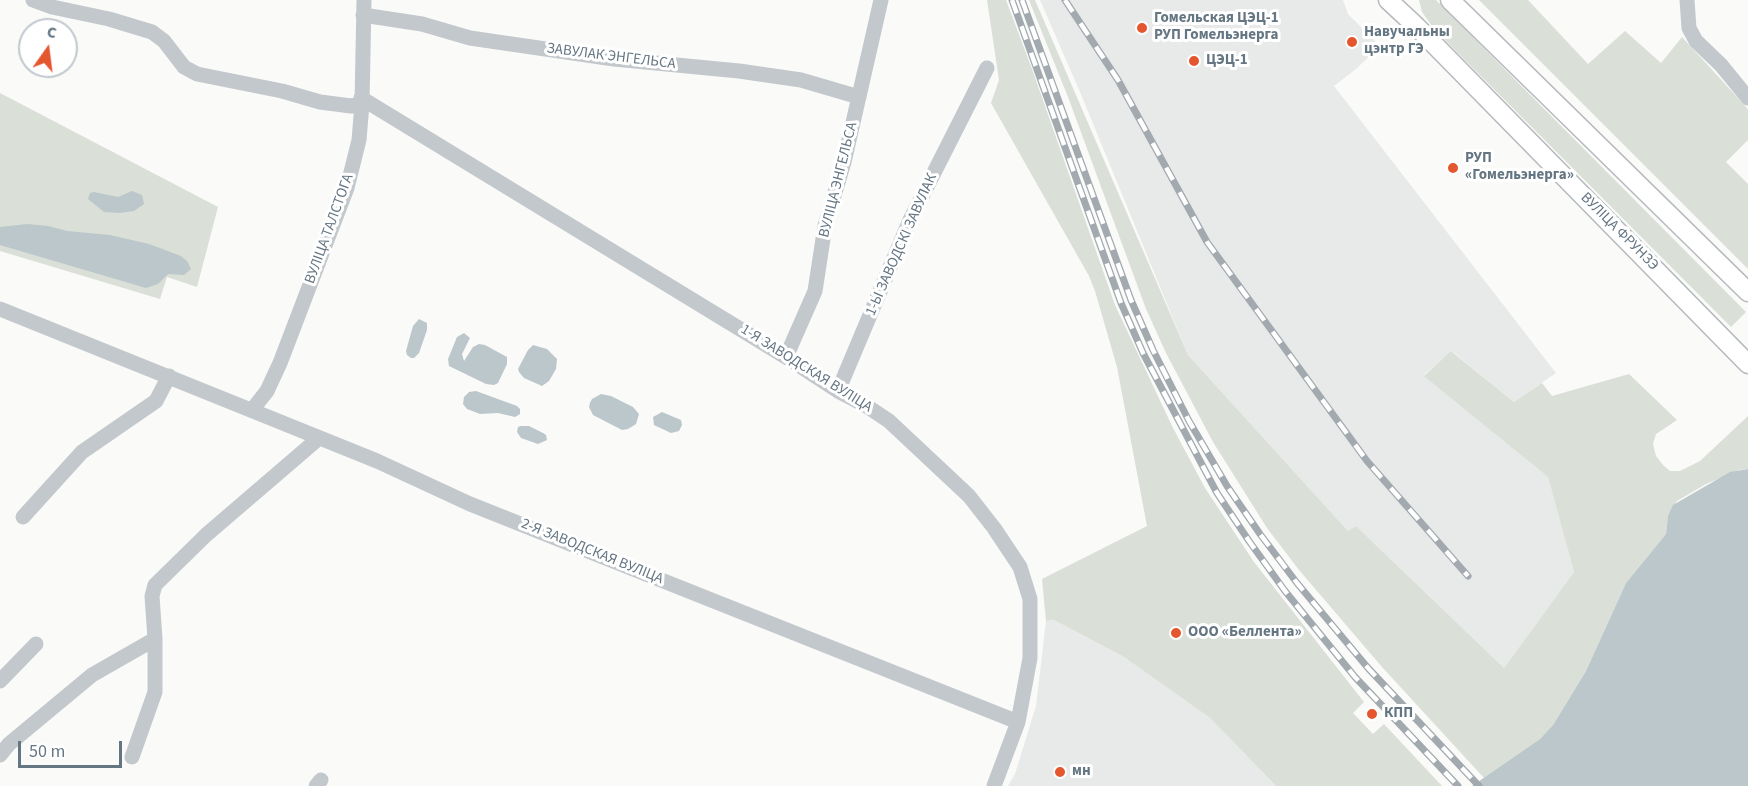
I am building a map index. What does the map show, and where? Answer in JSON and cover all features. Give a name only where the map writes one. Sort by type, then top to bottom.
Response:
[{"type":"main road","name":"ВУЛІЦА ФРУНЗЭ","points":[[1388,0],[1748,364]]},
{"type":"main road","points":[[1450,0],[1748,292]]},
{"type":"street","points":[[33,0],[52,7],[109,19],[153,32],[164,41],[184,67],[197,75],[282,91],[320,102],[351,106],[362,101]]},
{"type":"street","name":"ВУЛІЦА ЭНГЕЛЬСА","points":[[786,357],[815,291],[825,226],[859,97],[881,0]]},
{"type":"street","points":[[1687,0],[1689,28],[1696,41],[1721,65],[1748,98]]},
{"type":"street","name":"ВУЛІЦА ТАЛСТОГА","points":[[252,410],[267,391],[280,363],[331,235],[352,169],[359,141],[362,101],[364,7]]},
{"type":"street","name":"ЗАВУЛАК ЭНГЕЛЬСА","points":[[364,7],[470,38],[615,59],[739,71],[801,80],[859,97]]},
{"type":"street","name":"1-Ы ЗАВОДСКІ ЗАВУЛАК","points":[[838,391],[910,220],[987,68]]},
{"type":"street","name":"1-Я ЗАВОДСКАЯ ВУЛІЦА","points":[[362,101],[786,357],[838,391],[865,405],[889,421],[969,496],[1020,567],[1030,599],[1030,658],[1018,722],[994,786]]},
{"type":"street","name":"2-Я ЗАВОДСКАЯ ВУЛІЦА","points":[[0,309],[377,461],[471,504],[1018,722]]},
{"type":"street","points":[[23,517],[82,452],[156,400],[169,376]]},
{"type":"street","points":[[132,757],[155,692],[152,596],[155,585],[206,535],[319,438]]},
{"type":"street","points":[[0,755],[9,744],[92,675],[155,639]]},
{"type":"street","points":[[0,681],[36,644]]},
{"type":"shaded area","points":[[987,0],[1006,0],[1115,305],[1173,428],[1205,488],[1254,562],[1364,702],[1353,713],[1373,734],[1384,724],[1442,786],[1276,786],[1210,718],[1124,657],[1054,620],[1046,621],[1042,579],[1147,526],[1117,367],[1095,291],[1089,276],[991,103],[999,80]]},
{"type":"shaded area","points":[[1029,0],[1035,0],[1188,355],[1348,531],[1356,526],[1504,668],[1574,572],[1548,477],[1424,376],[1451,351],[1514,402],[1542,383],[1552,396],[1629,374],[1677,420],[1656,434],[1653,444],[1656,456],[1670,471],[1680,471],[1700,461],[1748,416],[1748,469],[1739,470],[1706,484],[1677,501],[1668,516],[1666,534],[1626,583],[1586,671],[1553,725],[1540,739],[1484,778],[1382,667],[1299,570],[1267,528],[1213,442],[1166,353],[1146,309],[1068,97]]},
{"type":"shaded area","points":[[1040,0],[1343,0],[1348,14],[1380,46],[1334,86],[1556,373],[1514,402],[1452,351],[1424,375],[1548,477],[1574,572],[1504,668],[1356,526],[1348,531],[1188,355]]},
{"type":"shaded area","points":[[1419,0],[1436,0],[1746,312],[1731,327],[1434,29],[1422,12]]},
{"type":"shaded area","points":[[1479,0],[1528,0],[1588,64],[1625,31],[1661,63],[1682,37],[1748,109],[1748,140],[1726,162],[1748,184],[1748,269]]},
{"type":"shaded area","points":[[0,93],[218,207],[197,287],[167,277],[160,299],[0,251]]},
{"type":"shaded area","points":[[132,191],[142,195],[144,204],[134,211],[104,212],[88,199],[90,193],[94,192],[118,197]]},
{"type":"shaded area","points":[[27,224],[110,235],[149,244],[181,256],[191,269],[184,275],[168,274],[158,284],[146,288],[0,245],[0,227]]},
{"type":"shaded area","points":[[419,319],[427,323],[427,330],[419,353],[411,358],[406,351],[413,326]]},
{"type":"shaded area","points":[[464,333],[470,338],[462,354],[464,361],[473,347],[479,344],[507,357],[507,364],[498,383],[486,384],[449,366],[448,359],[457,337]]},
{"type":"shaded area","points":[[533,345],[547,349],[557,359],[556,369],[549,381],[542,386],[524,378],[518,369]]},
{"type":"shaded area","points":[[476,391],[517,406],[520,414],[515,417],[498,413],[480,414],[467,409],[463,404],[464,397],[469,392]]},
{"type":"shaded area","points":[[601,394],[611,396],[633,407],[639,414],[636,424],[622,430],[593,415],[589,407],[590,403],[592,399]]},
{"type":"shaded area","points":[[662,412],[681,420],[682,425],[679,431],[671,433],[654,425],[653,417]]},
{"type":"shaded area","points":[[529,426],[543,433],[547,440],[538,444],[521,438],[517,432],[518,427]]},
{"type":"shaded area","points":[[1748,469],[1748,786],[1472,786],[1540,739],[1553,725],[1586,671],[1626,583],[1666,534],[1668,516],[1673,505],[1730,472]]},
{"type":"shaded area","points":[[1054,620],[1124,657],[1210,718],[1276,786],[1008,786],[1015,774],[1036,706],[1046,621]]},
{"type":"railway","points":[[1012,0],[1121,303],[1143,353],[1217,493],[1285,591],[1355,677],[1458,786]]},
{"type":"railway","points":[[1022,0],[1131,300],[1189,421],[1227,486],[1297,583],[1368,668],[1479,786]]},
{"type":"railway","points":[[1065,0],[1118,80],[1207,242],[1367,461],[1468,576]]},
{"type":"place","name":"Гомельская ЦЭЦ-1 РУП Гомельэнерга","points":[[1142,28]]},
{"type":"place","name":"Навучальны цэнтр ГЭ","points":[[1352,42]]},
{"type":"place","name":"ЦЭЦ-1","points":[[1194,61]]},
{"type":"place","name":"РУП «Гомельэнерга»","points":[[1453,168]]},
{"type":"place","name":"ООО «Беллента»","points":[[1176,633]]},
{"type":"place","name":"КПП","points":[[1372,714]]},
{"type":"place","name":"мн","points":[[1060,772]]}]
